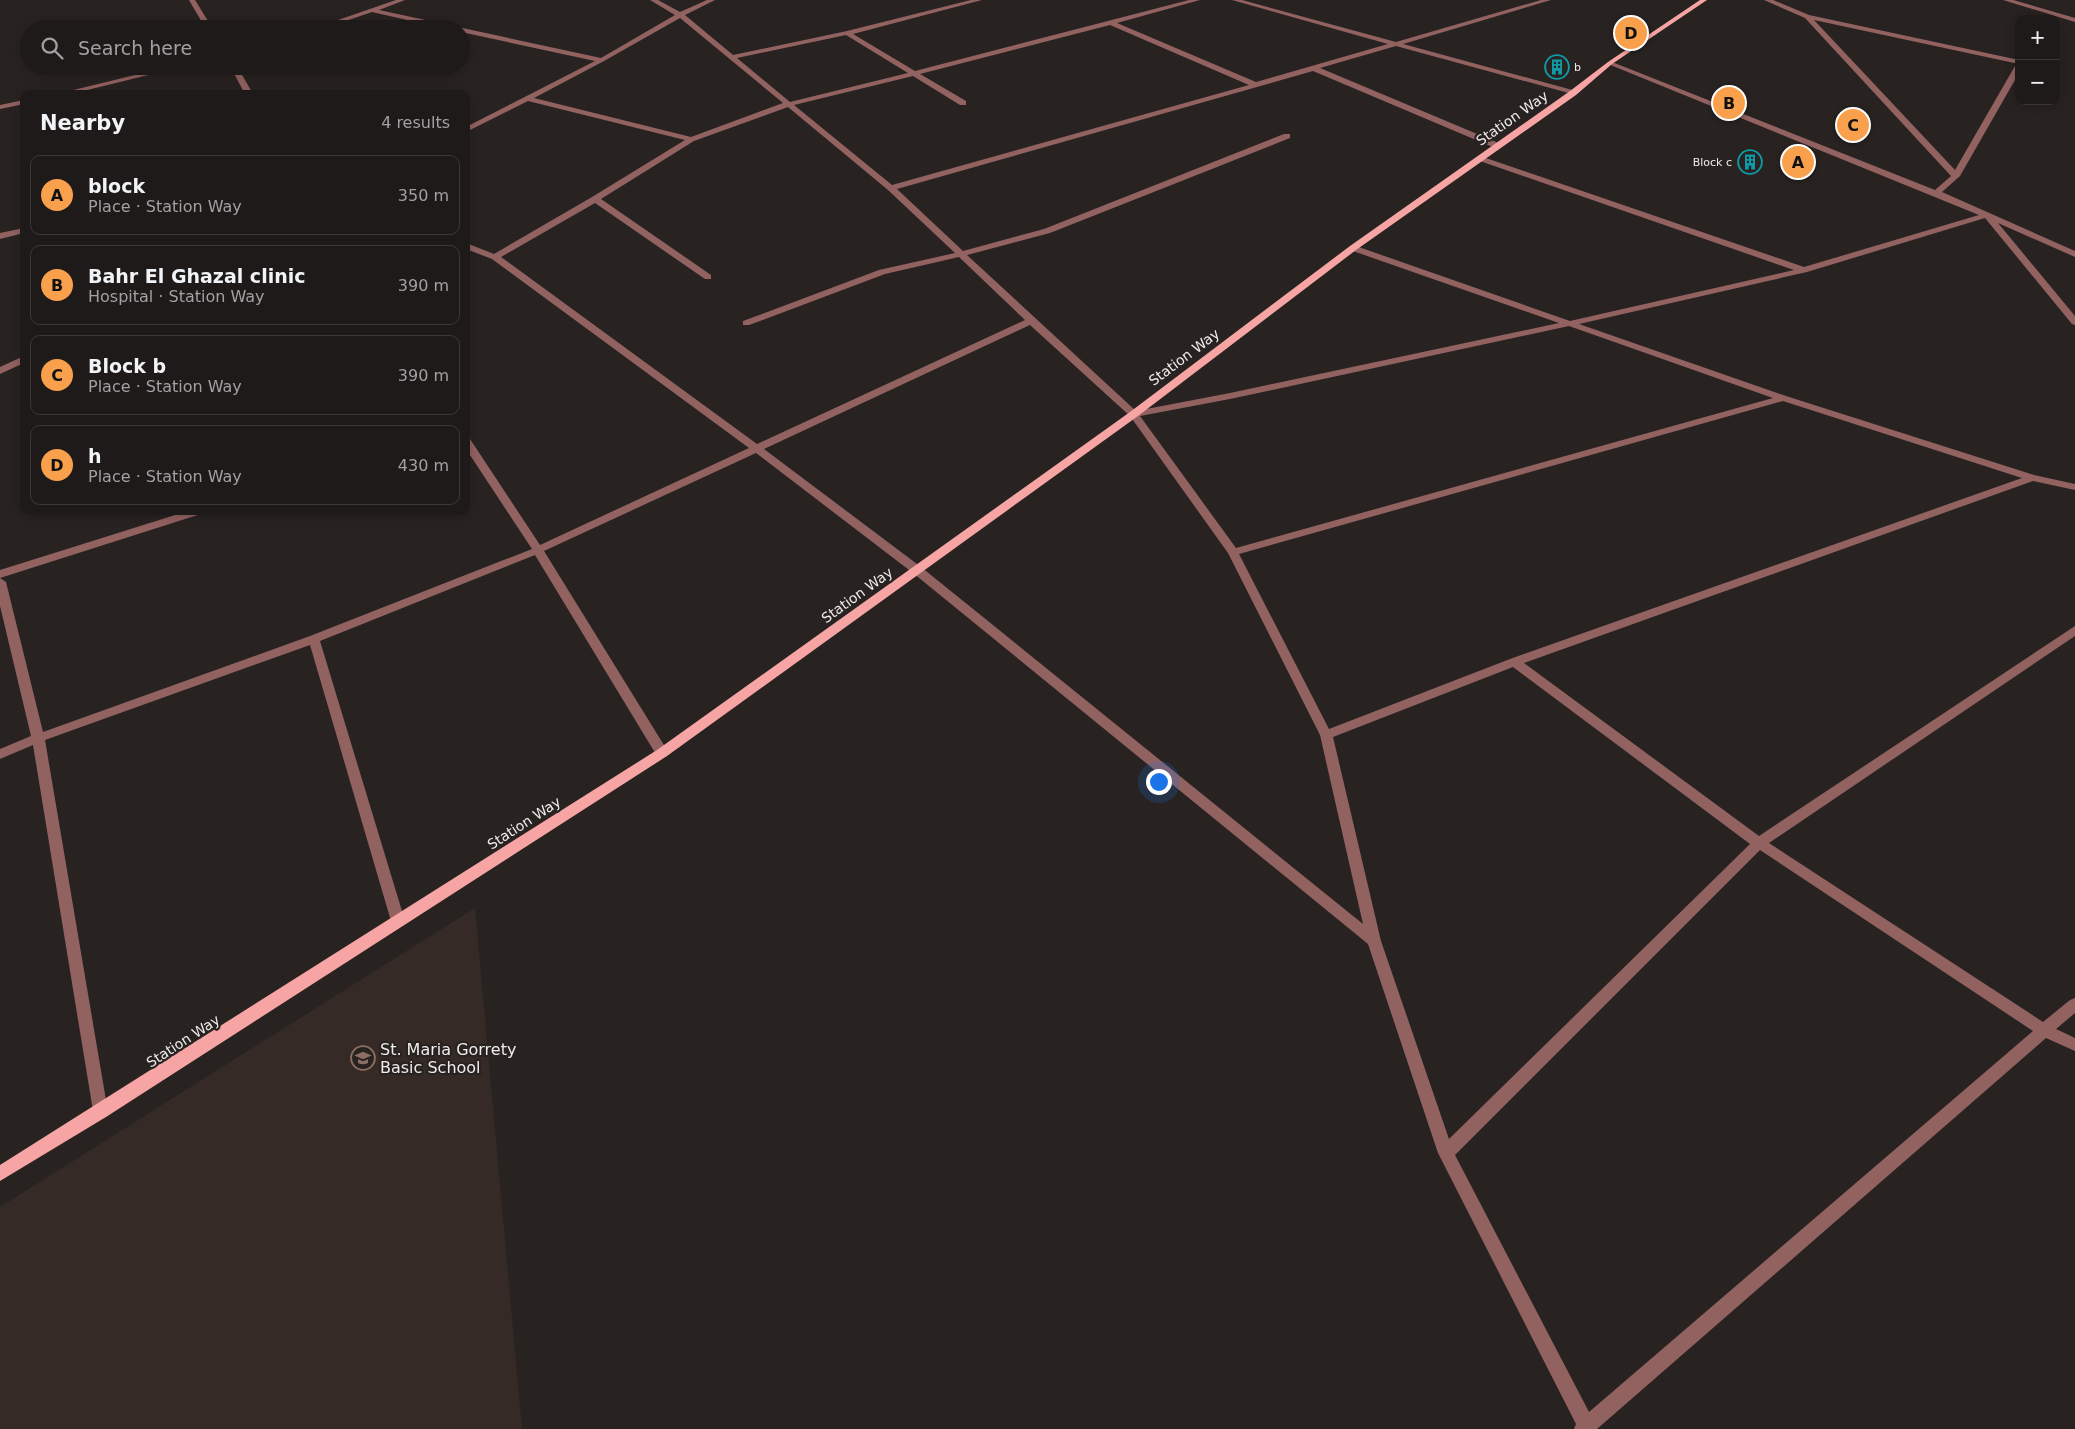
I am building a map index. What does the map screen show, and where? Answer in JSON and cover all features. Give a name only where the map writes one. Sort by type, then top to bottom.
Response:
[{"type":"main road","name":"Station Way","points":[[0,1174],[662,753],[1134,414],[1353,248],[1573,93],[1610,63],[1704,0]]},
{"type":"street","points":[[192,0],[204,20]]},
{"type":"street","points":[[344,20],[402,0]]},
{"type":"street","points":[[653,0],[680,15],[891,188],[1031,321],[1134,414],[1233,552],[1326,735],[1374,941],[1446,1153],[1586,1428],[2075,1004]]},
{"type":"street","points":[[470,128],[602,60],[680,15],[712,0]]},
{"type":"street","points":[[731,57],[847,34],[979,0]]},
{"type":"street","points":[[495,257],[691,139],[789,104],[913,74],[1197,0]]},
{"type":"street","points":[[1235,0],[1397,43],[1573,93]]},
{"type":"street","points":[[891,188],[1111,127],[1548,0]]},
{"type":"street","points":[[1767,0],[1807,17],[2015,63]]},
{"type":"street","points":[[2006,0],[2075,20]]},
{"type":"street","points":[[373,11],[415,20]]},
{"type":"street","points":[[1807,17],[1956,176]]},
{"type":"street","points":[[1112,23],[1254,84]]},
{"type":"street","points":[[470,32],[602,60]]},
{"type":"street","points":[[847,34],[963,103]]},
{"type":"street","points":[[1610,63],[1936,193],[2075,254]]},
{"type":"street","points":[[1313,68],[1498,146]]},
{"type":"street","points":[[1936,193],[1956,176],[2015,71]]},
{"type":"street","points":[[77,90],[143,75]]},
{"type":"street","points":[[238,75],[247,90]]},
{"type":"street","points":[[526,98],[691,139]]},
{"type":"street","points":[[0,107],[20,103]]},
{"type":"street","points":[[746,323],[882,272],[1047,232],[1287,136]]},
{"type":"street","points":[[1480,158],[1804,270]]},
{"type":"street","points":[[595,198],[708,277]]},
{"type":"street","points":[[1134,414],[1240,394],[1571,323],[1804,270],[1988,215]]},
{"type":"street","points":[[1988,215],[2075,322]]},
{"type":"street","points":[[0,236],[20,231]]},
{"type":"street","points":[[470,248],[495,257],[756,448],[917,570],[1374,941]]},
{"type":"street","points":[[1353,248],[1783,398],[2032,478],[2075,487]]},
{"type":"street","points":[[0,754],[38,738],[314,639],[538,550],[1031,321]]},
{"type":"street","points":[[0,371],[20,361]]},
{"type":"street","points":[[1233,552],[1783,398]]},
{"type":"street","points":[[470,447],[538,550],[662,753]]},
{"type":"street","points":[[1326,735],[1514,662],[2032,478]]},
{"type":"street","points":[[0,574],[187,515]]},
{"type":"street","points":[[0,582],[38,738],[100,1112]]},
{"type":"street","points":[[1446,1153],[1759,843],[2075,630]]},
{"type":"street","points":[[314,639],[398,921]]},
{"type":"street","points":[[1514,662],[1759,843],[2043,1030],[2075,1044]]},
{"type":"shaded area","name":"St. Maria Gorrety Basic School","points":[[475,908],[522,1429],[0,1429],[0,1207]]},
{"type":"place","name":"h","points":[[1631,33]]},
{"type":"place","name":"b","points":[[1557,67]]},
{"type":"place","name":"Bahr El Ghazal clinic","points":[[1729,103]]},
{"type":"place","name":"Block b","points":[[1853,125]]},
{"type":"place","name":"Block c","points":[[1750,162]]},
{"type":"place","name":"block","points":[[1798,162]]},
{"type":"place","name":"St. Maria Gorrety Basic School","points":[[363,1058]]}]
